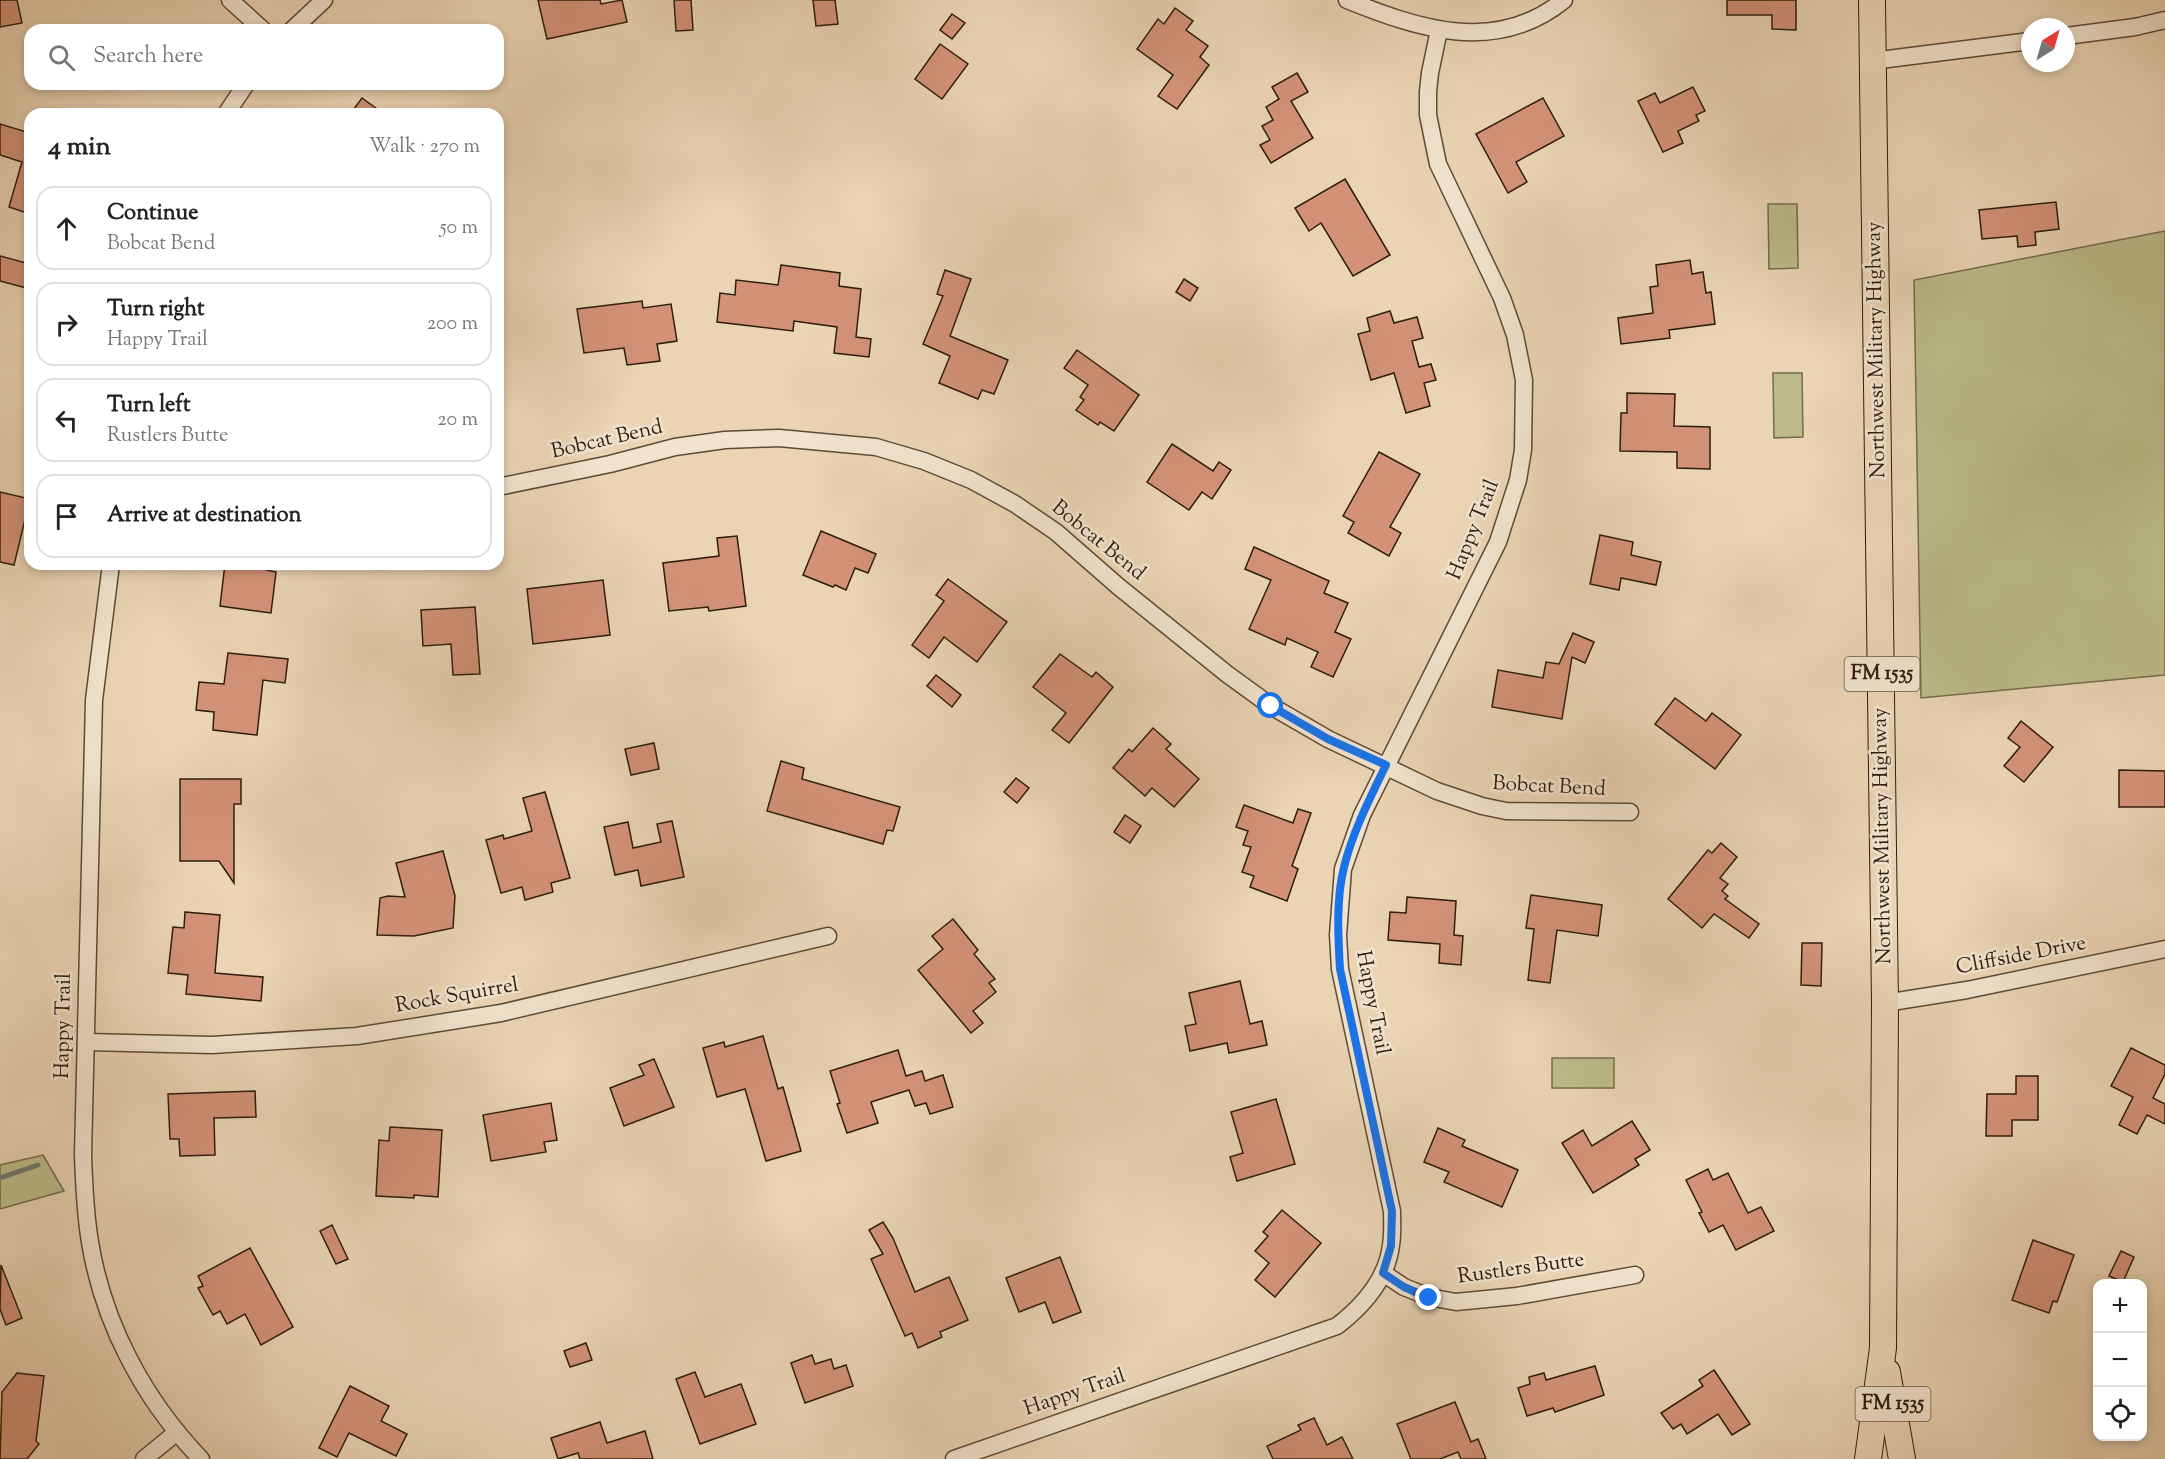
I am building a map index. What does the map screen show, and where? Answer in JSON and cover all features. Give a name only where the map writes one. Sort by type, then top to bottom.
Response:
[{"type":"main road","name":"Northwest Military Highway","points":[[1868,1459],[1883,1348],[1885,1003],[1872,0]]},
{"type":"main road","name":"Northwest Military Highway","points":[[1883,1348],[1902,1459]]},
{"type":"street","points":[[230,0],[256,24]]},
{"type":"street","points":[[298,24],[324,0]]},
{"type":"street","points":[[1347,0],[1388,16],[1456,33],[1487,32],[1525,23],[1551,11],[1564,0]]},
{"type":"street","points":[[2075,35],[2135,27],[2165,20]]},
{"type":"street","name":"Happy Trail","points":[[954,1459],[1337,1326],[1363,1303],[1383,1273],[1391,1246],[1392,1211],[1340,969],[1338,935],[1344,869],[1362,815],[1498,542],[1518,480],[1523,450],[1524,380],[1515,335],[1502,298],[1438,164],[1428,115],[1430,73],[1439,30]]},
{"type":"street","points":[[1872,61],[2021,42]]},
{"type":"street","points":[[230,108],[242,90]]},
{"type":"street","name":"Bobcat Bend","points":[[504,486],[610,464],[675,447],[725,440],[779,438],[876,447],[924,461],[1015,504],[1056,532],[1227,674],[1271,706],[1328,739],[1437,791],[1482,806],[1506,811],[1630,812]]},
{"type":"street","name":"Happy Trail","points":[[110,570],[94,700],[83,1155],[84,1200],[90,1243],[100,1286],[115,1328],[134,1368],[157,1406],[201,1459]]},
{"type":"street","name":"Rock Squirrel","points":[[86,1042],[212,1045],[357,1036],[501,1013],[828,936]]},
{"type":"street","name":"Cliffside Drive","points":[[1885,1003],[1967,990],[2165,949]]},
{"type":"street","name":"Rustlers Butte","points":[[1383,1273],[1404,1287],[1429,1298],[1456,1302],[1517,1296],[1635,1275]]},
{"type":"street","points":[[144,1459],[177,1432]]},
{"type":"green space","points":[[1768,204],[1797,204],[1798,268],[1769,269]]},
{"type":"green space","points":[[2165,231],[2165,675],[1921,698],[1914,280]]},
{"type":"green space","points":[[1773,373],[1802,373],[1803,437],[1774,438]]},
{"type":"green space","points":[[1552,1058],[1614,1058],[1614,1088],[1552,1088]]},
{"type":"green space","points":[[43,1155],[64,1191],[0,1209],[0,1165]]},
{"type":"building","points":[[0,0],[17,0],[22,23],[0,27]]},
{"type":"building","points":[[538,0],[600,0],[601,4],[622,0],[627,22],[547,39]]},
{"type":"building","points":[[674,0],[691,0],[693,30],[676,31]]},
{"type":"building","points":[[813,0],[835,0],[838,24],[816,26]]},
{"type":"building","points":[[1727,0],[1796,0],[1796,30],[1772,29],[1772,15],[1727,15]]},
{"type":"building","points":[[1175,8],[1193,21],[1186,30],[1208,46],[1200,57],[1209,65],[1177,109],[1158,96],[1173,75],[1137,49],[1158,19],[1164,24]]},
{"type":"building","points":[[952,14],[965,23],[952,39],[940,30]]},
{"type":"building","points":[[940,44],[968,64],[942,99],[915,79]]},
{"type":"building","points":[[1297,73],[1308,92],[1291,101],[1313,138],[1271,163],[1260,145],[1270,140],[1262,126],[1273,120],[1266,107],[1279,99],[1272,87]]},
{"type":"building","points":[[1693,87],[1705,111],[1696,115],[1699,121],[1678,131],[1683,143],[1663,152],[1638,101],[1655,93],[1660,103]]},
{"type":"building","points":[[362,98],[376,108],[354,108]]},
{"type":"building","points":[[1543,98],[1564,136],[1516,162],[1527,182],[1508,193],[1476,134]]},
{"type":"building","points":[[0,124],[24,131],[24,212],[9,207],[22,162],[0,155]]},
{"type":"building","points":[[1345,179],[1390,255],[1353,276],[1321,223],[1309,231],[1295,208]]},
{"type":"building","points":[[2056,202],[2059,229],[2035,232],[2036,245],[2018,247],[2017,236],[1982,239],[1979,210]]},
{"type":"building","points":[[0,256],[24,262],[24,287],[0,281]]},
{"type":"building","points":[[1690,260],[1692,274],[1703,272],[1706,293],[1711,292],[1715,324],[1669,330],[1670,338],[1621,344],[1618,318],[1653,313],[1650,287],[1658,286],[1656,265]]},
{"type":"building","points":[[781,265],[840,273],[839,286],[861,289],[856,337],[871,339],[869,357],[834,353],[837,327],[794,321],[793,331],[717,322],[720,293],[735,295],[736,280],[778,285]]},
{"type":"building","points":[[945,270],[971,279],[950,336],[1008,360],[994,394],[982,390],[978,399],[939,383],[950,356],[923,344],[943,296],[937,294]]},
{"type":"building","points":[[1184,279],[1198,288],[1190,301],[1176,292]]},
{"type":"building","points":[[642,301],[643,308],[671,304],[677,341],[657,344],[660,361],[627,365],[624,348],[584,353],[577,309]]},
{"type":"building","points":[[1390,311],[1394,323],[1417,317],[1423,338],[1412,341],[1419,367],[1431,364],[1436,380],[1424,383],[1430,406],[1406,413],[1394,373],[1371,380],[1358,334],[1370,331],[1367,318]]},
{"type":"building","points":[[1077,350],[1139,395],[1114,431],[1100,422],[1098,425],[1076,410],[1084,400],[1080,397],[1088,385],[1064,368]]},
{"type":"building","points":[[1627,393],[1675,394],[1674,426],[1710,427],[1710,469],[1677,468],[1677,452],[1620,451],[1621,413],[1627,413]]},
{"type":"building","points":[[1172,444],[1213,471],[1219,462],[1231,470],[1212,499],[1202,492],[1189,510],[1147,482]]},
{"type":"building","points":[[1379,452],[1420,474],[1390,527],[1401,533],[1389,556],[1348,533],[1354,522],[1343,516]]},
{"type":"building","points":[[0,492],[24,498],[24,524],[14,565],[0,562]]},
{"type":"building","points":[[821,531],[876,554],[868,573],[855,568],[846,590],[803,575]]},
{"type":"building","points":[[1600,535],[1633,542],[1631,555],[1661,562],[1656,585],[1621,578],[1619,590],[1590,584]]},
{"type":"building","points":[[737,536],[746,606],[709,611],[708,607],[669,611],[663,563],[719,556],[717,538]]},
{"type":"building","points":[[1254,547],[1329,581],[1324,593],[1348,603],[1335,632],[1351,639],[1333,677],[1311,667],[1318,652],[1287,638],[1285,645],[1249,629],[1271,580],[1245,569]]},
{"type":"building","points":[[224,570],[276,572],[271,613],[220,606]]},
{"type":"building","points":[[948,579],[1007,622],[977,662],[944,637],[929,658],[912,645],[944,601],[936,595]]},
{"type":"building","points":[[603,580],[610,635],[533,644],[527,589]]},
{"type":"building","points":[[475,607],[480,674],[453,675],[451,644],[423,646],[421,610]]},
{"type":"building","points":[[1573,633],[1594,642],[1585,663],[1572,657],[1562,719],[1492,707],[1498,670],[1543,678],[1546,662],[1559,664]]},
{"type":"building","points":[[228,653],[288,659],[285,683],[263,680],[257,735],[213,730],[214,712],[196,710],[199,682],[224,684]]},
{"type":"building","points":[[1060,654],[1092,677],[1096,672],[1113,687],[1069,743],[1052,730],[1066,713],[1033,687]]},
{"type":"building","points":[[936,675],[961,695],[952,707],[927,686]]},
{"type":"building","points":[[1675,698],[1706,721],[1712,713],[1741,735],[1715,769],[1655,724]]},
{"type":"building","points":[[2021,721],[2053,747],[2024,782],[2004,766],[2020,747],[2008,738]]},
{"type":"building","points":[[1153,728],[1171,744],[1166,749],[1199,779],[1174,807],[1152,788],[1145,796],[1113,768],[1129,749],[1132,752]]},
{"type":"building","points":[[654,743],[659,769],[631,775],[625,749]]},
{"type":"building","points":[[781,761],[804,768],[802,779],[900,807],[893,831],[887,830],[883,844],[767,811]]},
{"type":"building","points":[[2119,770],[2165,771],[2165,807],[2119,807]]},
{"type":"building","points":[[1016,778],[1029,788],[1017,803],[1004,792]]},
{"type":"building","points":[[180,779],[241,779],[241,804],[234,804],[234,883],[219,861],[180,861]]},
{"type":"building","points":[[545,792],[570,878],[551,883],[553,892],[525,900],[522,887],[501,893],[486,840],[503,835],[504,839],[532,831],[523,798]]},
{"type":"building","points":[[1244,805],[1293,823],[1298,809],[1311,813],[1292,866],[1298,869],[1287,901],[1250,887],[1254,876],[1242,872],[1251,847],[1243,845],[1248,831],[1236,827]]},
{"type":"building","points":[[1125,815],[1141,826],[1130,843],[1114,832]]},
{"type":"building","points":[[672,821],[684,877],[641,886],[638,870],[615,875],[604,827],[628,822],[633,848],[661,842],[657,824]]},
{"type":"building","points":[[1721,843],[1737,857],[1720,878],[1728,884],[1722,891],[1728,896],[1725,899],[1759,924],[1749,938],[1714,914],[1702,928],[1668,899],[1708,850],[1712,853]]},
{"type":"building","points":[[443,851],[455,896],[453,928],[414,936],[377,935],[380,898],[405,897],[396,863]]},
{"type":"building","points":[[1531,895],[1602,905],[1598,936],[1557,930],[1550,983],[1528,980],[1534,929],[1526,928]]},
{"type":"building","points":[[1407,897],[1456,901],[1454,935],[1463,936],[1461,965],[1439,963],[1440,944],[1388,940],[1390,912],[1406,913]]},
{"type":"building","points":[[185,912],[220,915],[215,973],[263,977],[261,1001],[186,994],[188,975],[168,973],[173,927],[184,928]]},
{"type":"building","points":[[953,919],[978,950],[974,954],[995,979],[989,983],[996,992],[973,1011],[983,1023],[971,1033],[918,970],[943,949],[932,936]]},
{"type":"building","points":[[1802,943],[1822,943],[1821,986],[1801,985]]},
{"type":"building","points":[[1240,981],[1250,1024],[1262,1021],[1267,1045],[1229,1053],[1227,1043],[1190,1051],[1185,1026],[1196,1024],[1189,993]]},
{"type":"building","points":[[763,1036],[778,1089],[783,1087],[801,1151],[766,1161],[745,1089],[717,1097],[703,1048],[724,1042],[725,1047]]},
{"type":"building","points":[[2131,1048],[2165,1065],[2165,1074],[2153,1098],[2165,1104],[2165,1124],[2147,1115],[2137,1134],[2119,1125],[2133,1097],[2111,1086]]},
{"type":"building","points":[[898,1050],[906,1076],[922,1071],[925,1081],[943,1075],[953,1107],[930,1114],[926,1103],[915,1106],[909,1090],[871,1102],[878,1123],[847,1133],[837,1104],[840,1103],[830,1071]]},
{"type":"building","points":[[654,1059],[674,1107],[624,1126],[610,1088],[644,1075],[639,1065]]},
{"type":"building","points":[[2016,1076],[2038,1076],[2038,1120],[2012,1120],[2012,1136],[1986,1136],[1987,1094],[2016,1094]]},
{"type":"building","points":[[255,1091],[256,1117],[214,1118],[215,1155],[180,1156],[179,1139],[170,1139],[168,1094]]},
{"type":"building","points":[[1276,1099],[1295,1164],[1237,1181],[1230,1157],[1243,1153],[1231,1112]]},
{"type":"building","points":[[551,1103],[557,1140],[544,1142],[546,1152],[491,1161],[483,1115]]},
{"type":"building","points":[[1632,1121],[1650,1150],[1635,1159],[1639,1165],[1593,1193],[1562,1143],[1583,1130],[1592,1146]]},
{"type":"building","points":[[390,1127],[442,1130],[438,1197],[376,1196],[379,1140],[389,1141]]},
{"type":"building","points":[[1438,1128],[1465,1140],[1462,1146],[1518,1170],[1502,1207],[1444,1182],[1449,1172],[1424,1162]]},
{"type":"building","points":[[1708,1169],[1713,1180],[1728,1173],[1748,1213],[1761,1207],[1774,1231],[1736,1250],[1723,1225],[1709,1232],[1686,1180]]},
{"type":"building","points":[[1282,1210],[1321,1243],[1275,1297],[1255,1280],[1269,1263],[1255,1251],[1268,1236],[1263,1232]]},
{"type":"building","points":[[883,1222],[893,1238],[915,1292],[949,1277],[968,1320],[940,1332],[942,1337],[918,1348],[912,1333],[905,1336],[871,1259],[883,1254],[869,1230]]},
{"type":"building","points":[[332,1225],[348,1259],[336,1264],[320,1231]]},
{"type":"building","points":[[2033,1240],[2074,1255],[2057,1302],[2053,1301],[2049,1313],[2012,1300]]},
{"type":"building","points":[[250,1248],[293,1327],[261,1345],[245,1314],[227,1324],[220,1311],[213,1315],[198,1288],[203,1286],[198,1276]]},
{"type":"building","points":[[2121,1251],[2134,1257],[2124,1279],[2109,1276]]},
{"type":"building","points":[[1060,1257],[1081,1312],[1053,1323],[1045,1302],[1019,1312],[1006,1278]]},
{"type":"building","points":[[1,1265],[22,1318],[6,1325],[0,1309]]},
{"type":"building","points":[[586,1343],[592,1360],[570,1367],[564,1351]]},
{"type":"building","points":[[812,1355],[815,1364],[831,1359],[834,1369],[846,1365],[853,1386],[805,1403],[791,1363]]},
{"type":"building","points":[[1595,1366],[1604,1395],[1555,1412],[1553,1408],[1527,1416],[1518,1388],[1530,1384],[1529,1377],[1544,1373],[1546,1380]]},
{"type":"building","points":[[1714,1370],[1750,1424],[1732,1435],[1718,1414],[1687,1434],[1681,1424],[1673,1429],[1661,1413],[1703,1386],[1699,1380]]},
{"type":"building","points":[[695,1372],[705,1397],[741,1384],[756,1424],[700,1444],[676,1379]]},
{"type":"building","points":[[17,1373],[44,1376],[36,1441],[39,1444],[27,1459],[0,1459],[2,1392]]},
{"type":"building","points":[[350,1386],[389,1406],[381,1421],[407,1434],[396,1456],[349,1433],[337,1457],[319,1448]]},
{"type":"building","points":[[1455,1402],[1471,1442],[1478,1439],[1486,1459],[1461,1459],[1458,1452],[1440,1459],[1411,1459],[1397,1424]]},
{"type":"building","points":[[1314,1418],[1327,1445],[1342,1437],[1353,1459],[1273,1459],[1267,1446],[1301,1430],[1298,1425]]},
{"type":"building","points":[[600,1422],[607,1443],[645,1431],[653,1459],[580,1459],[578,1453],[558,1459],[551,1438]]},
{"type":"waterway","points":[[0,1178],[38,1165]]},
{"type":"route","points":[[1271,706],[1328,739],[1386,765],[1362,815],[1344,869],[1338,935],[1340,969],[1392,1211],[1391,1246],[1383,1273],[1404,1287],[1429,1298]]}]
